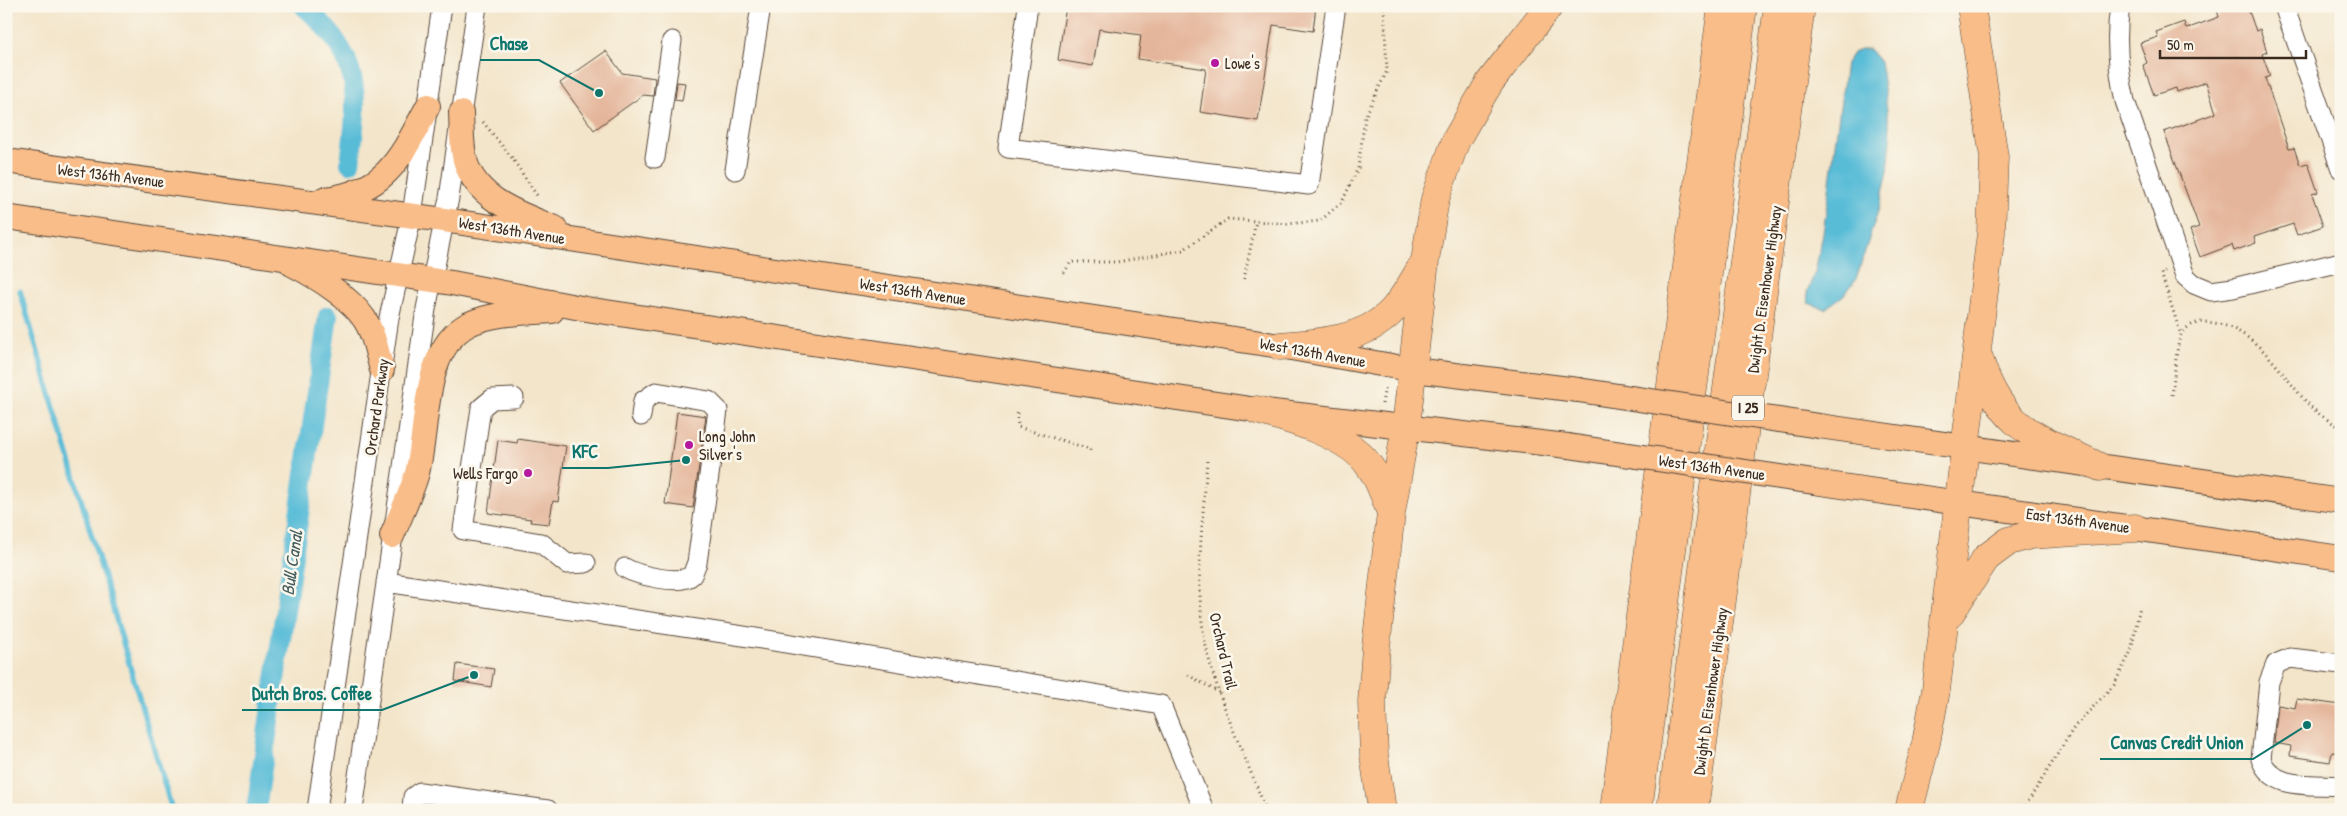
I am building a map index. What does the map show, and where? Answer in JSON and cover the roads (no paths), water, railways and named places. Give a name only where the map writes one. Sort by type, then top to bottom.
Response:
[{"type":"highway","points":[[1382,810],[1374,755],[1372,702],[1376,647],[1391,513],[1406,426],[1426,261],[1436,199],[1456,140],[1490,82],[1549,6]]},
{"type":"highway","points":[[1614,810],[1722,6]]},
{"type":"highway","points":[[1638,810],[1743,6]]},
{"type":"highway","points":[[1672,810],[1778,6]]},
{"type":"highway","name":"Dwight D. Eisenhower Highway","points":[[1694,810],[1802,6]]},
{"type":"highway","points":[[1909,810],[1926,743],[1944,622],[1991,233],[1994,157],[1971,6]]},
{"type":"highway","points":[[1280,346],[1340,338],[1360,332],[1377,322],[1396,306],[1426,261]]},
{"type":"highway","points":[[1977,351],[1985,378],[1994,397],[2011,419],[2043,440],[2100,467]]},
{"type":"highway","points":[[1257,410],[1286,418],[1331,437],[1354,451],[1370,466],[1391,513]]},
{"type":"highway","points":[[1944,622],[1986,558],[2009,542],[2030,535],[2135,528]]},
{"type":"main road","points":[[305,202],[339,198],[384,177],[399,157],[428,106]]},
{"type":"main road","points":[[469,114],[466,162],[482,191],[503,206],[594,242]]},
{"type":"main road","name":"West 136th Avenue","points":[[6,161],[412,215],[1280,346],[1414,370],[1578,390],[1965,447]]},
{"type":"main road","name":"West 136th Avenue","points":[[6,217],[431,280],[586,309],[1257,410],[1568,446],[1814,482]]},
{"type":"main road","points":[[279,257],[305,271],[359,310],[370,327],[382,370]]},
{"type":"main road","points":[[392,536],[417,473],[435,365],[444,347],[452,337],[470,324],[483,319],[510,314],[586,309]]},
{"type":"main road","points":[[1965,447],[2341,501]]},
{"type":"main road","name":"East 136th Avenue","points":[[1814,482],[2341,558]]},
{"type":"street","name":"Orchard Parkway","points":[[317,810],[382,370],[398,275],[412,215],[442,6]]},
{"type":"street","points":[[353,810],[431,280],[469,114],[477,6]]},
{"type":"street","points":[[735,170],[761,6]]},
{"type":"street","points":[[1028,6],[1008,148],[1309,185],[1336,6]]},
{"type":"street","points":[[2120,6],[2118,22],[2120,81],[2125,101],[2185,276],[2194,284],[2211,291],[2233,288],[2341,262]]},
{"type":"street","points":[[2284,6],[2341,169]]},
{"type":"street","points":[[655,158],[672,41]]},
{"type":"street","points":[[625,568],[634,573],[670,580],[683,579],[692,575],[697,563],[718,410],[710,401],[656,392],[643,402],[641,416]]},
{"type":"street","points":[[514,398],[492,399],[480,408],[463,530],[541,543],[568,564],[586,562]]},
{"type":"street","points":[[386,582],[743,636],[1161,705],[1204,810]]},
{"type":"street","points":[[2341,664],[2290,658],[2276,664],[2269,682],[2261,759],[2264,767],[2278,778],[2291,783],[2305,786],[2341,786]]},
{"type":"street","points":[[412,810],[413,797],[420,792],[537,809]]},
{"type":"water","points":[[1860,49],[1869,49],[1880,62],[1891,139],[1888,171],[1880,205],[1856,279],[1845,294],[1825,309],[1808,303],[1807,292],[1815,272],[1823,234],[1846,63],[1853,53]]},
{"type":"waterway","name":"Bull Canal","points":[[304,6],[337,42],[352,77],[355,96],[355,116],[350,163]]},
{"type":"waterway","points":[[20,291],[172,810]]},
{"type":"waterway","name":"Bull Canal","points":[[256,810],[328,316]]},
{"type":"place","name":"Lowe's","points":[[1215,63]]},
{"type":"place","name":"Chase","points":[[599,93]]},
{"type":"place","name":"Long John Silver's","points":[[689,445]]},
{"type":"place","name":"KFC","points":[[686,460]]},
{"type":"place","name":"Wells Fargo","points":[[528,473]]},
{"type":"place","name":"Dutch Bros. Coffee","points":[[474,675]]},
{"type":"place","name":"Canvas Credit Union","points":[[2307,725]]}]
